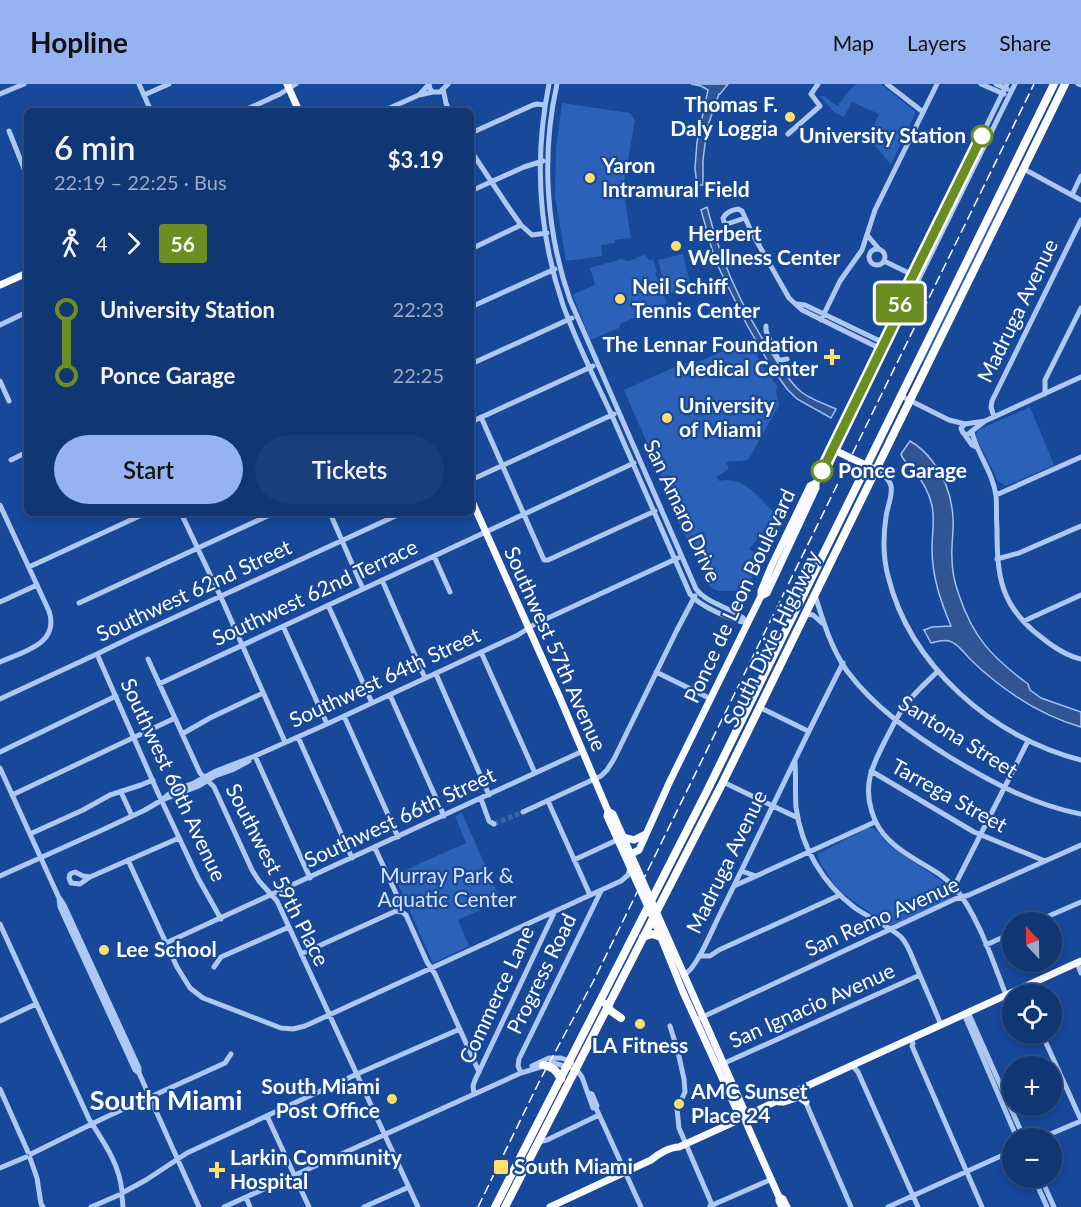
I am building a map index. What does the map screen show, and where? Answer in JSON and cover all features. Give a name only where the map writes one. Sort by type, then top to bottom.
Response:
[{"type":"highway","name":"South Dixie Highway","points":[[505,1207],[643,937],[652,909],[706,793],[1054,84]]},
{"type":"highway","name":"South Dixie Highway","points":[[495,1207],[607,988],[723,782],[1065,84]]},
{"type":"highway","points":[[792,618],[808,606],[805,590]]},
{"type":"highway","points":[[743,717],[759,707],[757,689]]},
{"type":"highway","points":[[706,793],[716,784],[723,782],[720,775],[721,763]]},
{"type":"highway","points":[[643,937],[652,934],[660,937]]},
{"type":"highway","points":[[607,988],[608,1007],[621,1018]]},
{"type":"highway","points":[[613,996],[621,1018]]},
{"type":"highway","points":[[599,1024],[612,1018],[621,1018]]},
{"type":"highway","points":[[543,1065],[555,1069],[561,1079]]},
{"type":"main road","points":[[291,85],[298,108]]},
{"type":"main road","points":[[0,285],[24,274]]},
{"type":"main road","points":[[832,449],[876,470]]},
{"type":"main road","name":"Ponce de Leon Boulevard","points":[[631,854],[639,850],[666,789],[761,596],[767,593],[816,489],[816,483],[832,449]]},
{"type":"main road","name":"Southwest 57th Avenue","points":[[474,506],[583,751],[608,811],[607,816],[614,831],[631,854],[660,937],[681,986],[700,1018]]},
{"type":"main road","name":"Southwest 57th Avenue","points":[[608,811],[613,814],[637,884],[680,964],[700,1018],[744,1110],[744,1117],[782,1207]]},
{"type":"main road","points":[[614,831],[619,835],[626,852],[631,854]]},
{"type":"main road","points":[[620,838],[634,840],[646,834]]},
{"type":"main road","points":[[1037,984],[1079,962]]},
{"type":"main road","points":[[671,963],[684,975],[681,986]]},
{"type":"main road","points":[[550,1207],[568,1203],[625,1172],[651,1161],[660,1154],[682,1146],[800,1089],[910,1042],[1002,997]]},
{"type":"main road","points":[[774,1102],[784,1102],[799,1097],[806,1102]]},
{"type":"main road","name":"Southwest 57th Avenue","points":[[779,1197],[783,1199],[787,1207]]},
{"type":"street","points":[[0,94],[24,84]]},
{"type":"street","points":[[139,84],[149,108]]},
{"type":"street","points":[[144,95],[169,84]]},
{"type":"street","points":[[429,84],[429,88],[446,104]]},
{"type":"street","points":[[419,95],[429,84]]},
{"type":"street","name":"San Amaro Drive","points":[[549,84],[540,162],[541,199],[545,234],[553,270],[569,319],[693,598],[740,622],[748,623]]},
{"type":"street","name":"San Amaro Drive","points":[[557,84],[549,133],[548,160],[552,232],[559,267],[576,316],[698,592],[703,597],[742,616],[748,623]]},
{"type":"street","points":[[788,134],[820,106],[811,94],[818,84]]},
{"type":"street","points":[[887,84],[923,112]]},
{"type":"street","points":[[862,263],[862,250],[875,210],[937,84]]},
{"type":"street","points":[[981,84],[1009,89]]},
{"type":"street","points":[[996,84],[1009,89]]},
{"type":"street","points":[[250,108],[280,94],[291,85]]},
{"type":"street","points":[[390,108],[419,95],[440,92],[445,86]]},
{"type":"street","points":[[445,86],[448,108]]},
{"type":"street","name":"Ponce de Leon Boulevard","points":[[832,449],[900,311],[905,307],[917,277],[1009,89]]},
{"type":"street","points":[[474,132],[533,105],[545,105]]},
{"type":"street","points":[[9,131],[24,168]]},
{"type":"street","points":[[474,156],[521,225],[532,235],[552,232]]},
{"type":"street","points":[[474,190],[524,167],[548,160]]},
{"type":"street","points":[[1014,164],[1081,200]]},
{"type":"street","points":[[1072,195],[1081,176]]},
{"type":"street","points":[[745,218],[789,298],[802,310],[883,346]]},
{"type":"street","name":"Madruga Avenue","points":[[994,417],[992,401],[1081,220]]},
{"type":"street","points":[[474,248],[521,225]]},
{"type":"street","points":[[862,263],[880,265],[884,261],[884,253],[868,236]]},
{"type":"street","points":[[822,317],[840,281],[868,259],[873,249],[879,249]]},
{"type":"street","points":[[884,261],[917,277]]},
{"type":"street","points":[[474,306],[559,267]]},
{"type":"street","points":[[1045,394],[1045,380],[1081,308]]},
{"type":"street","points":[[0,324],[24,313]]},
{"type":"street","points":[[474,363],[576,316]]},
{"type":"street","points":[[766,326],[778,358],[787,359]]},
{"type":"street","points":[[474,420],[597,364]]},
{"type":"street","points":[[968,432],[985,421],[1081,377]]},
{"type":"street","points":[[0,381],[9,401]]},
{"type":"street","points":[[901,396],[968,432]]},
{"type":"street","points":[[474,479],[618,412]]},
{"type":"street","points":[[481,417],[544,560],[661,509]]},
{"type":"street","points":[[949,420],[972,426],[968,432]]},
{"type":"street","points":[[985,421],[962,427],[968,432],[972,445],[976,447],[988,469],[996,495],[997,560],[1003,589],[1013,608],[1037,634],[1073,657],[1081,659]]},
{"type":"street","points":[[11,460],[24,454]]},
{"type":"street","points":[[996,495],[1081,456]]},
{"type":"street","name":"Southwest 62nd Terrace","points":[[159,684],[639,460]]},
{"type":"street","points":[[876,470],[888,479],[891,488],[884,540],[885,562],[891,586],[907,625],[938,671],[984,714],[1028,741],[1081,760]]},
{"type":"street","points":[[0,504],[51,618],[48,636],[39,644],[0,662]]},
{"type":"street","points":[[28,567],[139,516]]},
{"type":"street","points":[[182,516],[285,742]]},
{"type":"street","points":[[79,603],[267,516]]},
{"type":"street","points":[[331,516],[363,589]]},
{"type":"street","name":"Southwest 62nd Street","points":[[0,699],[395,516]]},
{"type":"street","points":[[997,560],[1081,526]]},
{"type":"street","points":[[434,556],[450,592]]},
{"type":"street","name":"Southwest 64th Street","points":[[0,876],[132,816],[172,792],[240,766],[255,756],[436,674],[518,635],[535,624],[682,557]]},
{"type":"street","points":[[382,580],[425,678]]},
{"type":"street","points":[[0,602],[37,585]]},
{"type":"street","points":[[523,812],[603,774],[614,759],[698,592]]},
{"type":"street","name":"Santona Street","points":[[814,594],[822,621]]},
{"type":"street","points":[[1024,621],[1081,595]]},
{"type":"street","points":[[328,605],[372,703]]},
{"type":"street","name":"Santona Street","points":[[808,606],[814,609],[822,621],[843,663],[871,698],[896,721],[950,757],[1005,788],[1053,807],[1081,814]]},
{"type":"street","points":[[804,614],[814,615],[822,621]]},
{"type":"street","points":[[283,626],[327,724]]},
{"type":"street","points":[[481,652],[535,773]]},
{"type":"street","name":"Southwest 60th Avenue","points":[[97,654],[198,878],[221,919]]},
{"type":"street","name":"Southwest 59th Place","points":[[148,659],[200,773],[214,787],[252,870],[277,901],[418,1207]]},
{"type":"street","name":"Madruga Avenue","points":[[684,975],[690,972],[735,886],[808,731],[843,663]]},
{"type":"street","points":[[938,671],[906,704],[871,771],[869,792],[875,822],[893,845],[941,876],[962,897],[986,945],[1002,985]]},
{"type":"street","points":[[656,672],[711,699]]},
{"type":"street","points":[[436,674],[489,795]]},
{"type":"street","points":[[182,734],[263,693]]},
{"type":"street","points":[[390,695],[444,816]]},
{"type":"street","points":[[0,752],[116,696]]},
{"type":"street","points":[[759,707],[808,731]]},
{"type":"street","points":[[344,716],[398,837]]},
{"type":"street","points":[[12,795],[175,718]]},
{"type":"street","points":[[298,737],[352,858]]},
{"type":"street","points":[[954,887],[1028,741]]},
{"type":"street","name":"Southwest 66th Street","points":[[166,943],[583,751]]},
{"type":"street","points":[[255,756],[310,878]]},
{"type":"street","name":"Madruga Avenue","points":[[795,760],[798,818],[809,852],[823,876],[840,895],[859,911],[904,941],[941,1025]]},
{"type":"street","points":[[0,768],[41,858],[60,908],[135,1070],[139,1073],[199,1207]]},
{"type":"street","name":"Tarrega Street","points":[[871,771],[981,835],[1045,861]]},
{"type":"street","points":[[30,834],[84,810],[110,795],[153,780]]},
{"type":"street","points":[[723,782],[798,818]]},
{"type":"street","points":[[121,792],[132,816]]},
{"type":"street","points":[[481,799],[489,821],[494,824]]},
{"type":"street","points":[[548,801],[590,895]]},
{"type":"street","points":[[735,886],[875,822]]},
{"type":"street","points":[[90,877],[180,838]]},
{"type":"street","points":[[574,860],[620,838]]},
{"type":"street","name":"San Remo Avenue","points":[[700,1018],[962,897],[1081,845]]},
{"type":"street","points":[[375,848],[400,902],[396,911]]},
{"type":"street","points":[[128,860],[183,979],[192,990],[226,1008],[277,1027],[291,1029],[302,1028],[602,890],[623,880],[630,868]]},
{"type":"street","points":[[741,871],[756,876]]},
{"type":"street","points":[[623,880],[630,880],[637,884]]},
{"type":"street","name":"Progress Road","points":[[520,1073],[519,1059],[602,890]]},
{"type":"street","points":[[680,964],[687,965],[697,958],[710,956],[718,950],[840,895]]},
{"type":"street","points":[[1058,912],[1081,902]]},
{"type":"street","points":[[301,954],[396,911],[402,912],[406,915],[479,1072]]},
{"type":"street","name":"Commerce Lane","points":[[474,1094],[473,1086],[479,1072],[555,911]]},
{"type":"street","points":[[0,924],[92,1124],[114,1160],[119,1173],[123,1207]]},
{"type":"street","points":[[877,937],[881,930],[880,924]]},
{"type":"street","points":[[214,967],[221,957],[289,927]]},
{"type":"street","points":[[986,945],[1002,938]]},
{"type":"street","points":[[705,944],[718,950]]},
{"type":"street","points":[[1079,962],[1081,973]]},
{"type":"street","name":"San Ignacio Avenue","points":[[721,1065],[920,975]]},
{"type":"street","points":[[0,1021],[36,1004]]},
{"type":"street","points":[[966,1013],[1013,1128]]},
{"type":"street","points":[[966,1013],[1019,1128]]},
{"type":"street","points":[[670,1026],[684,1079],[685,1092],[677,1109],[682,1146],[711,1207],[772,1179]]},
{"type":"street","points":[[91,1207],[149,1178],[177,1159],[357,1074],[459,1029]]},
{"type":"street","points":[[910,1042],[982,1207]]},
{"type":"street","points":[[1047,1044],[1081,1120],[1062,1129]]},
{"type":"street","points":[[0,1168],[225,1063],[231,1054]]},
{"type":"street","points":[[520,1073],[549,1058],[561,1058],[576,1069],[589,1093],[592,1094],[599,1115],[641,1207]]},
{"type":"street","points":[[224,1207],[520,1073],[543,1065],[568,1063]]},
{"type":"street","points":[[855,1066],[918,1207]]},
{"type":"street","points":[[0,1089],[29,1155],[37,1178],[41,1206]]},
{"type":"street","points":[[800,1089],[851,1207]]},
{"type":"street","points":[[538,1142],[599,1115]]},
{"type":"street","points":[[267,1116],[309,1207]]},
{"type":"street","points":[[546,1128],[557,1134]]},
{"type":"street","points":[[888,1207],[1002,1156]]},
{"type":"street","points":[[364,1207],[409,1187]]},
{"type":"street","points":[[1038,1188],[1047,1207]]},
{"type":"street","points":[[1045,1188],[1054,1207]]},
{"type":"street","points":[[246,1197],[250,1207]]},
{"type":"green space","points":[[855,84],[881,84],[916,112],[891,164],[868,138],[879,114],[852,102],[844,117],[834,112],[820,96],[824,96],[837,106]]},
{"type":"green space","name":"Yaron Intramural Field","points":[[562,103],[630,113],[635,121],[623,187],[631,238],[601,245],[602,256],[566,261],[555,197],[556,148]]},
{"type":"green space","points":[[1018,172],[923,365],[924,354]]},
{"type":"green space","points":[[683,254],[691,288],[668,294],[658,260]]},
{"type":"green space","name":"Neil Schiff Tennis Center","points":[[644,255],[649,260],[653,259],[657,272],[655,273],[667,303],[620,324],[619,328],[590,339],[573,296],[595,285],[590,268],[621,259],[629,261]]},
{"type":"green space","points":[[749,340],[763,367],[778,387],[776,391],[779,405],[748,460],[726,462],[729,469],[716,477],[719,481],[736,481],[750,489],[775,514],[749,549],[761,557],[749,572],[753,577],[738,591],[720,591],[709,585],[703,574],[706,570],[676,517],[678,514],[624,390],[691,360],[693,364]]},
{"type":"green space","points":[[1030,407],[1054,465],[1006,486],[998,481],[976,437],[978,430]]},
{"type":"green space","name":"Murray Park & Aquatic Center","points":[[462,813],[501,901],[458,920],[469,946],[433,963],[394,875],[466,843],[455,816]]},
{"type":"green space","points":[[867,828],[874,828],[891,847],[951,887],[951,898],[890,927],[845,895],[836,887],[821,864],[818,854]]},
{"type":"shaded area","points":[[691,84],[728,84],[719,94],[707,128],[703,185],[697,185],[695,168],[697,142],[708,90]]},
{"type":"shaded area","points":[[707,207],[726,266],[763,340],[786,375],[802,393],[836,409],[831,418],[797,399],[770,365],[747,325],[715,260],[701,210]]},
{"type":"shaded area","points":[[910,441],[923,450],[933,462],[947,488],[953,518],[954,577],[965,610],[978,635],[994,656],[1028,684],[1030,690],[1041,698],[1081,712],[1081,727],[1047,714],[1015,695],[985,673],[952,642],[944,640],[931,643],[924,630],[951,626],[940,597],[933,568],[931,501],[922,482],[904,461],[901,454]]},
{"type":"tunnel","points":[[494,824],[523,812]]},
{"type":"railway","points":[[478,1207],[540,1080],[593,982],[1034,84]]},
{"type":"bus line","name":"56","points":[[822,471],[900,311],[899,304],[982,136]]},
{"type":"place","name":"Thomas F. Daly Loggia","points":[[790,117]]},
{"type":"place","name":"University Station","points":[[982,136]]},
{"type":"place","name":"Yaron Intramural Field","points":[[590,178]]},
{"type":"place","name":"Herbert Wellness Center","points":[[676,246]]},
{"type":"place","name":"Neil Schiff Tennis Center","points":[[620,299]]},
{"type":"place","name":"The Lennar Foundation Medical Center","points":[[832,357]]},
{"type":"place","name":"University of Miami","points":[[667,418]]},
{"type":"place","name":"Ponce Garage","points":[[822,471]]},
{"type":"place","name":"Lee School","points":[[104,950]]},
{"type":"place","name":"LA Fitness","points":[[640,1024]]},
{"type":"place","name":"South Miami Post Office","points":[[392,1099]]},
{"type":"place","name":"AMC Sunset Place 24","points":[[679,1104]]},
{"type":"place","name":"South Miami","points":[[501,1167]]},
{"type":"place","name":"Larkin Community Hospital","points":[[217,1170]]},
{"type":"district","name":"South Miami","points":[[166,1101]]}]
